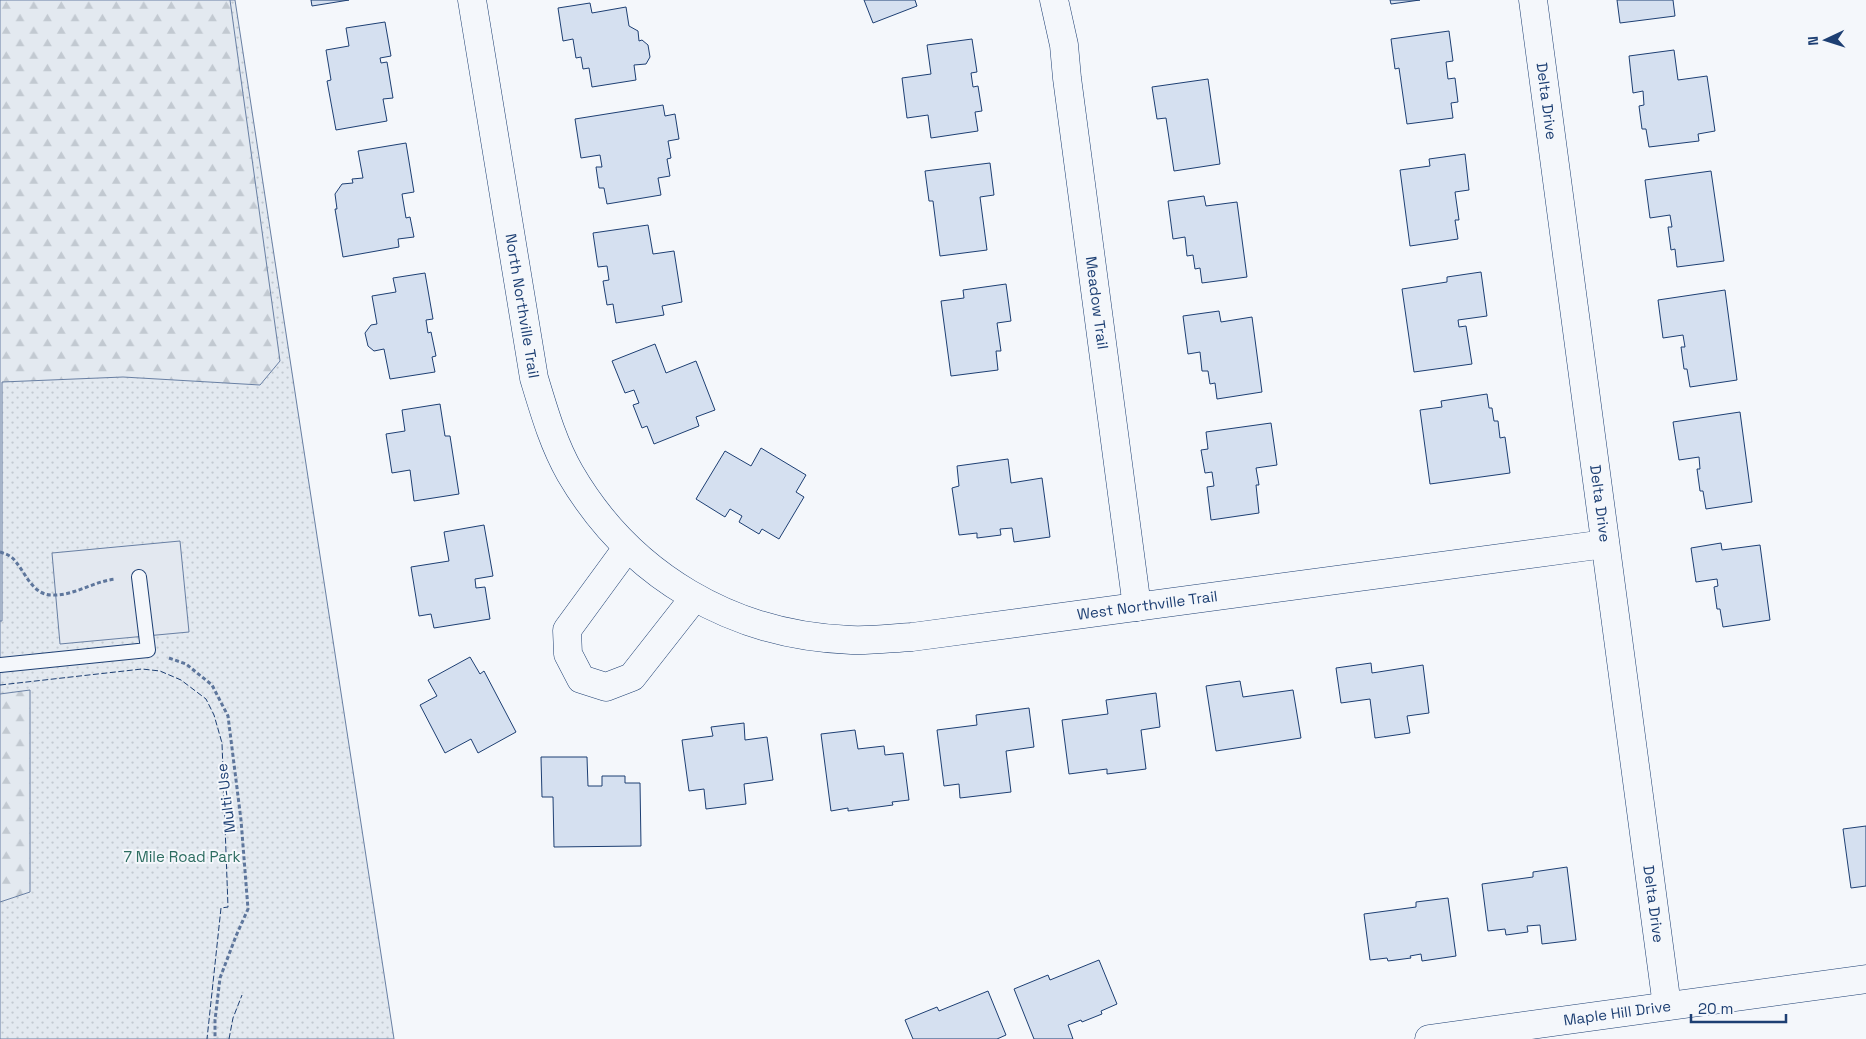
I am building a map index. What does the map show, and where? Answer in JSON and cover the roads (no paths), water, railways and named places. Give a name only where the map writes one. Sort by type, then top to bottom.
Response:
[{"type":"street","name":"North Northville Trail","points":[[472,0],[534,378],[550,432],[570,473],[595,511],[627,548],[658,574]]},
{"type":"street","name":"Meadow Trail","points":[[1054,0],[1064,45],[1069,98],[1137,606]]},
{"type":"street","name":"Delta Drive","points":[[1533,0],[1667,1006]]},
{"type":"street","name":"West Northville Trail","points":[[658,574],[694,598],[724,614],[770,628],[817,638],[852,640],[912,637],[1605,544]]},
{"type":"street","points":[[627,548],[567,630],[568,654],[581,679],[606,687],[632,677],[694,598]]},
{"type":"street","name":"Maple Hill Drive","points":[[1429,1039],[1866,979]]},
{"type":"lane","points":[[0,665],[148,650],[139,577]]},
{"type":"park label","name":"7 Mile Road Park","points":[[182,857]]}]
